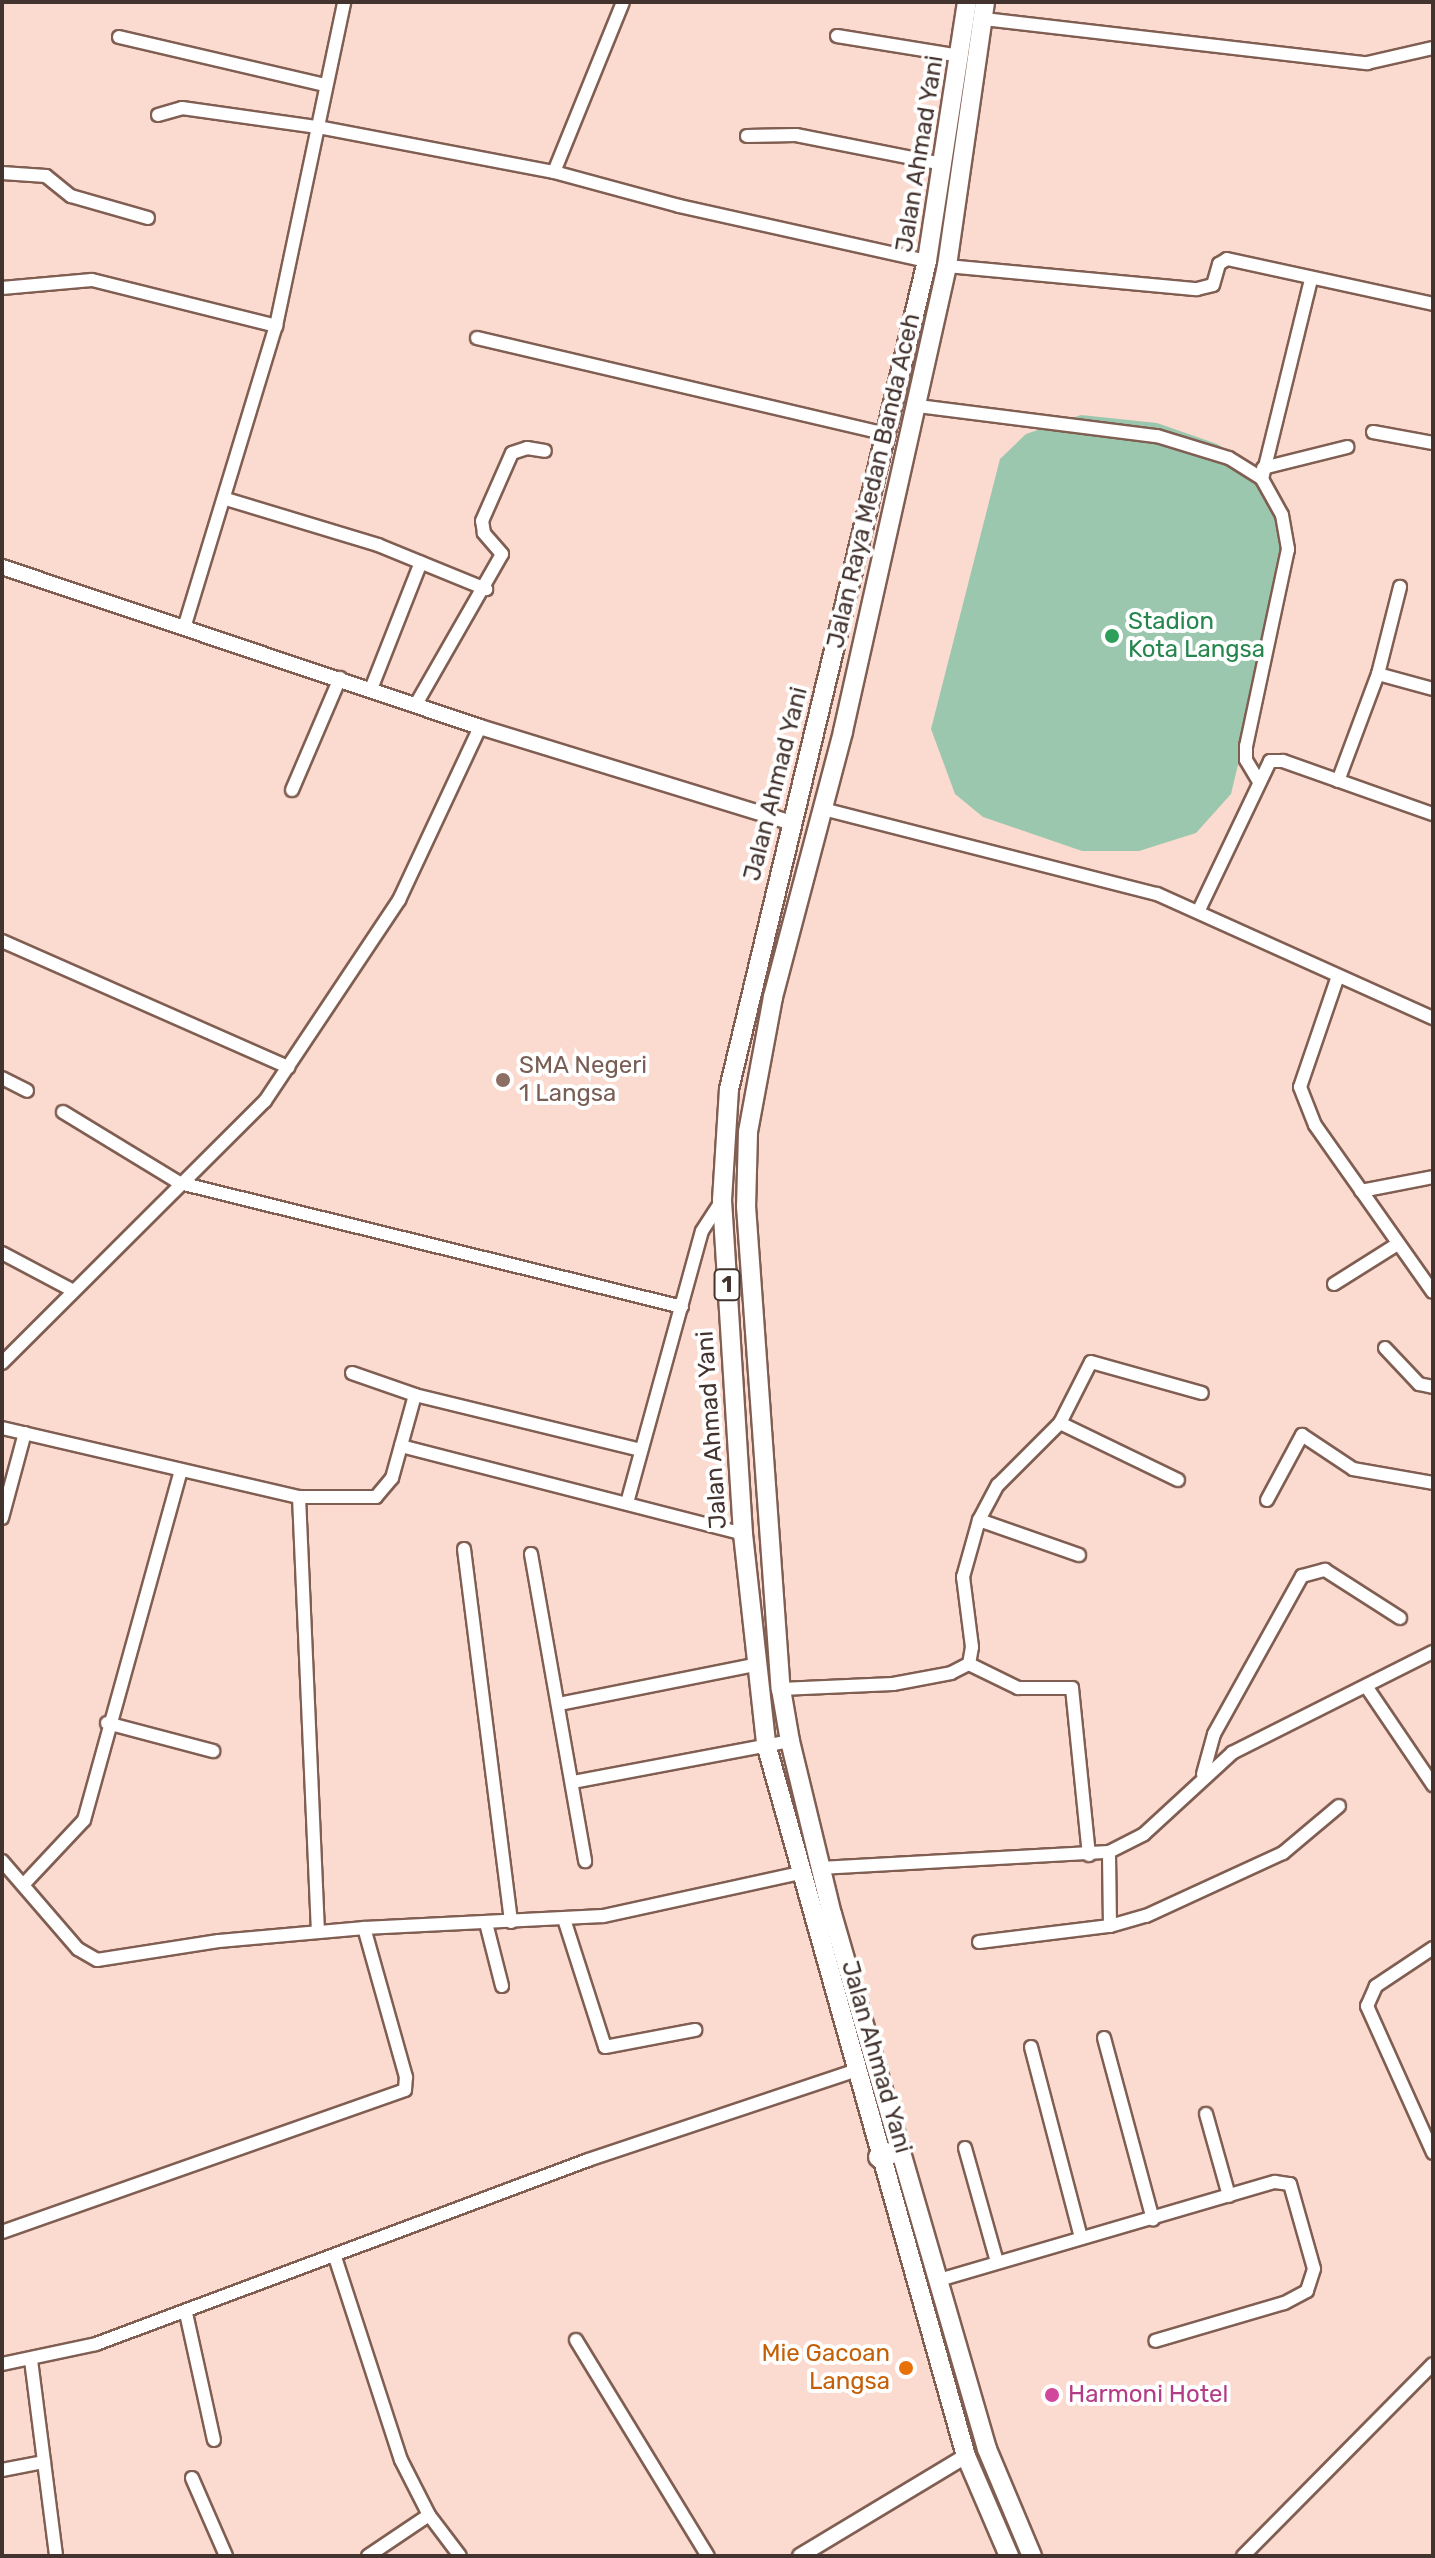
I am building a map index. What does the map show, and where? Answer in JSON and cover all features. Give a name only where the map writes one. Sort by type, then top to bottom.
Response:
[{"type":"highway","points":[[879,2157],[901,2150]]},
{"type":"main road","name":"Jalan Ahmad Yani","points":[[967,2],[927,261],[729,1089],[722,1200],[743,1534],[754,1665],[766,1744],[854,2071],[966,2456],[1009,2556]]},
{"type":"main road","name":"Jalan Raya Medan Banda Aceh","points":[[985,10],[947,266],[918,406],[823,809],[773,997],[746,1164],[781,1689],[790,1741],[820,1868],[987,2449],[1032,2556]]},
{"type":"street","points":[[184,628],[226,499],[276,326],[344,2]]},
{"type":"street","points":[[554,172],[623,2]]},
{"type":"street","points":[[985,10],[1367,63],[1433,48]]},
{"type":"street","points":[[837,36],[961,56]]},
{"type":"street","points":[[119,37],[325,85]]},
{"type":"street","points":[[158,115],[182,108],[318,127],[554,172],[679,206],[927,261]]},
{"type":"street","points":[[747,136],[796,135],[943,164]]},
{"type":"street","points":[[2,173],[46,176],[71,196],[148,218]]},
{"type":"street","points":[[947,266],[1197,289],[1213,285],[1219,264],[1227,259],[1311,280],[1433,304]]},
{"type":"street","points":[[2,288],[92,280],[276,326]]},
{"type":"street","points":[[1262,474],[1311,280]]},
{"type":"street","points":[[477,338],[886,434]]},
{"type":"street","points":[[918,406],[1157,436],[1229,458],[1262,474],[1282,515],[1288,549],[1246,746],[1246,760],[1259,782]]},
{"type":"street","points":[[1373,432],[1433,443]]},
{"type":"street","points":[[1262,474],[1347,447]]},
{"type":"street","points":[[415,706],[486,589],[502,554],[484,533],[482,521],[512,453],[527,448],[545,451]]},
{"type":"street","points":[[226,499],[421,562],[486,589]]},
{"type":"street","points":[[371,689],[421,562]]},
{"type":"street","points":[[2,567],[340,678],[415,706],[792,823]]},
{"type":"street","points":[[1338,781],[1378,674],[1400,587]]},
{"type":"street","points":[[1378,674],[1433,689]]},
{"type":"street","points":[[292,790],[340,678]]},
{"type":"street","points":[[2,1363],[180,1183],[237,1132],[288,1067],[399,900],[480,727]]},
{"type":"street","points":[[1199,910],[1265,766],[1276,760],[1433,814]]},
{"type":"street","points":[[823,809],[1107,879],[1199,910],[1337,979],[1433,1018]]},
{"type":"street","points":[[2,941],[288,1067]]},
{"type":"street","points":[[1337,979],[1300,1087],[1315,1125],[1396,1245],[1433,1292]]},
{"type":"street","points":[[2,1078],[27,1091]]},
{"type":"street","points":[[63,1112],[180,1183],[682,1307]]},
{"type":"street","points":[[1361,1191],[1433,1177]]},
{"type":"street","points":[[627,1503],[702,1231],[722,1200]]},
{"type":"street","points":[[1334,1284],[1396,1245]]},
{"type":"street","points":[[2,1253],[72,1290]]},
{"type":"street","points":[[1385,1348],[1419,1384],[1433,1387]]},
{"type":"street","points":[[969,1664],[972,1647],[963,1577],[979,1520],[998,1485],[1060,1423],[1087,1366],[1095,1361],[1202,1393]]},
{"type":"street","points":[[352,1373],[415,1395],[640,1450]]},
{"type":"street","points":[[2,1428],[299,1497],[383,1494],[415,1395]]},
{"type":"street","points":[[1060,1423],[1178,1480]]},
{"type":"street","points":[[2,1518],[25,1433]]},
{"type":"street","points":[[1267,1500],[1302,1435],[1353,1469],[1433,1483]]},
{"type":"street","points":[[401,1446],[743,1534]]},
{"type":"street","points":[[23,1885],[84,1820],[107,1723],[181,1471]]},
{"type":"street","points":[[299,1497],[318,1932]]},
{"type":"street","points":[[979,1520],[1079,1555]]},
{"type":"street","points":[[464,1549],[511,1922]]},
{"type":"street","points":[[531,1554],[585,1861]]},
{"type":"street","points":[[1203,1774],[1214,1734],[1302,1576],[1314,1569],[1325,1570],[1400,1618]]},
{"type":"street","points":[[820,1868],[1109,1852],[1144,1834],[1203,1774],[1270,1730],[1433,1652]]},
{"type":"street","points":[[781,1689],[893,1684],[951,1673],[969,1664]]},
{"type":"street","points":[[969,1664],[1018,1688],[1072,1688],[1089,1855]]},
{"type":"street","points":[[559,1704],[754,1665]]},
{"type":"street","points":[[1366,1686],[1433,1785]]},
{"type":"street","points":[[107,1723],[213,1751]]},
{"type":"street","points":[[573,1782],[790,1741]]},
{"type":"street","points":[[979,1942],[1110,1926],[1189,1898],[1283,1853],[1339,1806]]},
{"type":"street","points":[[1109,1852],[1110,1926]]},
{"type":"street","points":[[2,1861],[78,1949],[97,1960],[318,1932],[564,1919],[644,1910],[800,1873]]},
{"type":"street","points":[[564,1919],[605,2047],[695,2030]]},
{"type":"street","points":[[486,1923],[502,1986]]},
{"type":"street","points":[[2,2232],[405,2090],[406,2077],[364,1928]]},
{"type":"street","points":[[1433,1948],[1376,1986],[1367,1998],[1369,2015],[1428,2133],[1433,2153]]},
{"type":"street","points":[[1104,2038],[1153,2219]]},
{"type":"street","points":[[1031,2047],[1081,2237]]},
{"type":"street","points":[[2,2364],[31,2360],[186,2313],[588,2160],[854,2071]]},
{"type":"street","points":[[1206,2114],[1229,2196]]},
{"type":"street","points":[[965,2148],[997,2262]]},
{"type":"street","points":[[939,2280],[1275,2182],[1290,2184],[1298,2199],[1314,2282],[1284,2303],[1155,2341]]},
{"type":"street","points":[[335,2257],[401,2460],[429,2515],[460,2556]]},
{"type":"street","points":[[186,2313],[214,2440]]},
{"type":"street","points":[[576,2340],[708,2556]]},
{"type":"street","points":[[31,2360],[56,2556]]},
{"type":"street","points":[[1243,2556],[1433,2364]]},
{"type":"street","points":[[800,2556],[966,2456]]},
{"type":"street","points":[[2,2470],[44,2462]]},
{"type":"street","points":[[192,2478],[226,2556]]},
{"type":"street","points":[[368,2556],[429,2515]]},
{"type":"green space","name":"Stadion Kota Langsa","points":[[1081,415],[1157,423],[1217,444],[1256,467],[1279,501],[1291,543],[1231,794],[1196,833],[1139,851],[1082,851],[983,817],[955,794],[931,729],[1000,459],[1026,434]]},
{"type":"place","name":"Stadion Kota Langsa","points":[[1112,636]]},
{"type":"place","name":"SMA Negeri 1 Langsa","points":[[503,1080]]},
{"type":"place","name":"Mie Gacoan Langsa","points":[[906,2368]]},
{"type":"place","name":"Harmoni Hotel","points":[[1052,2395]]}]
